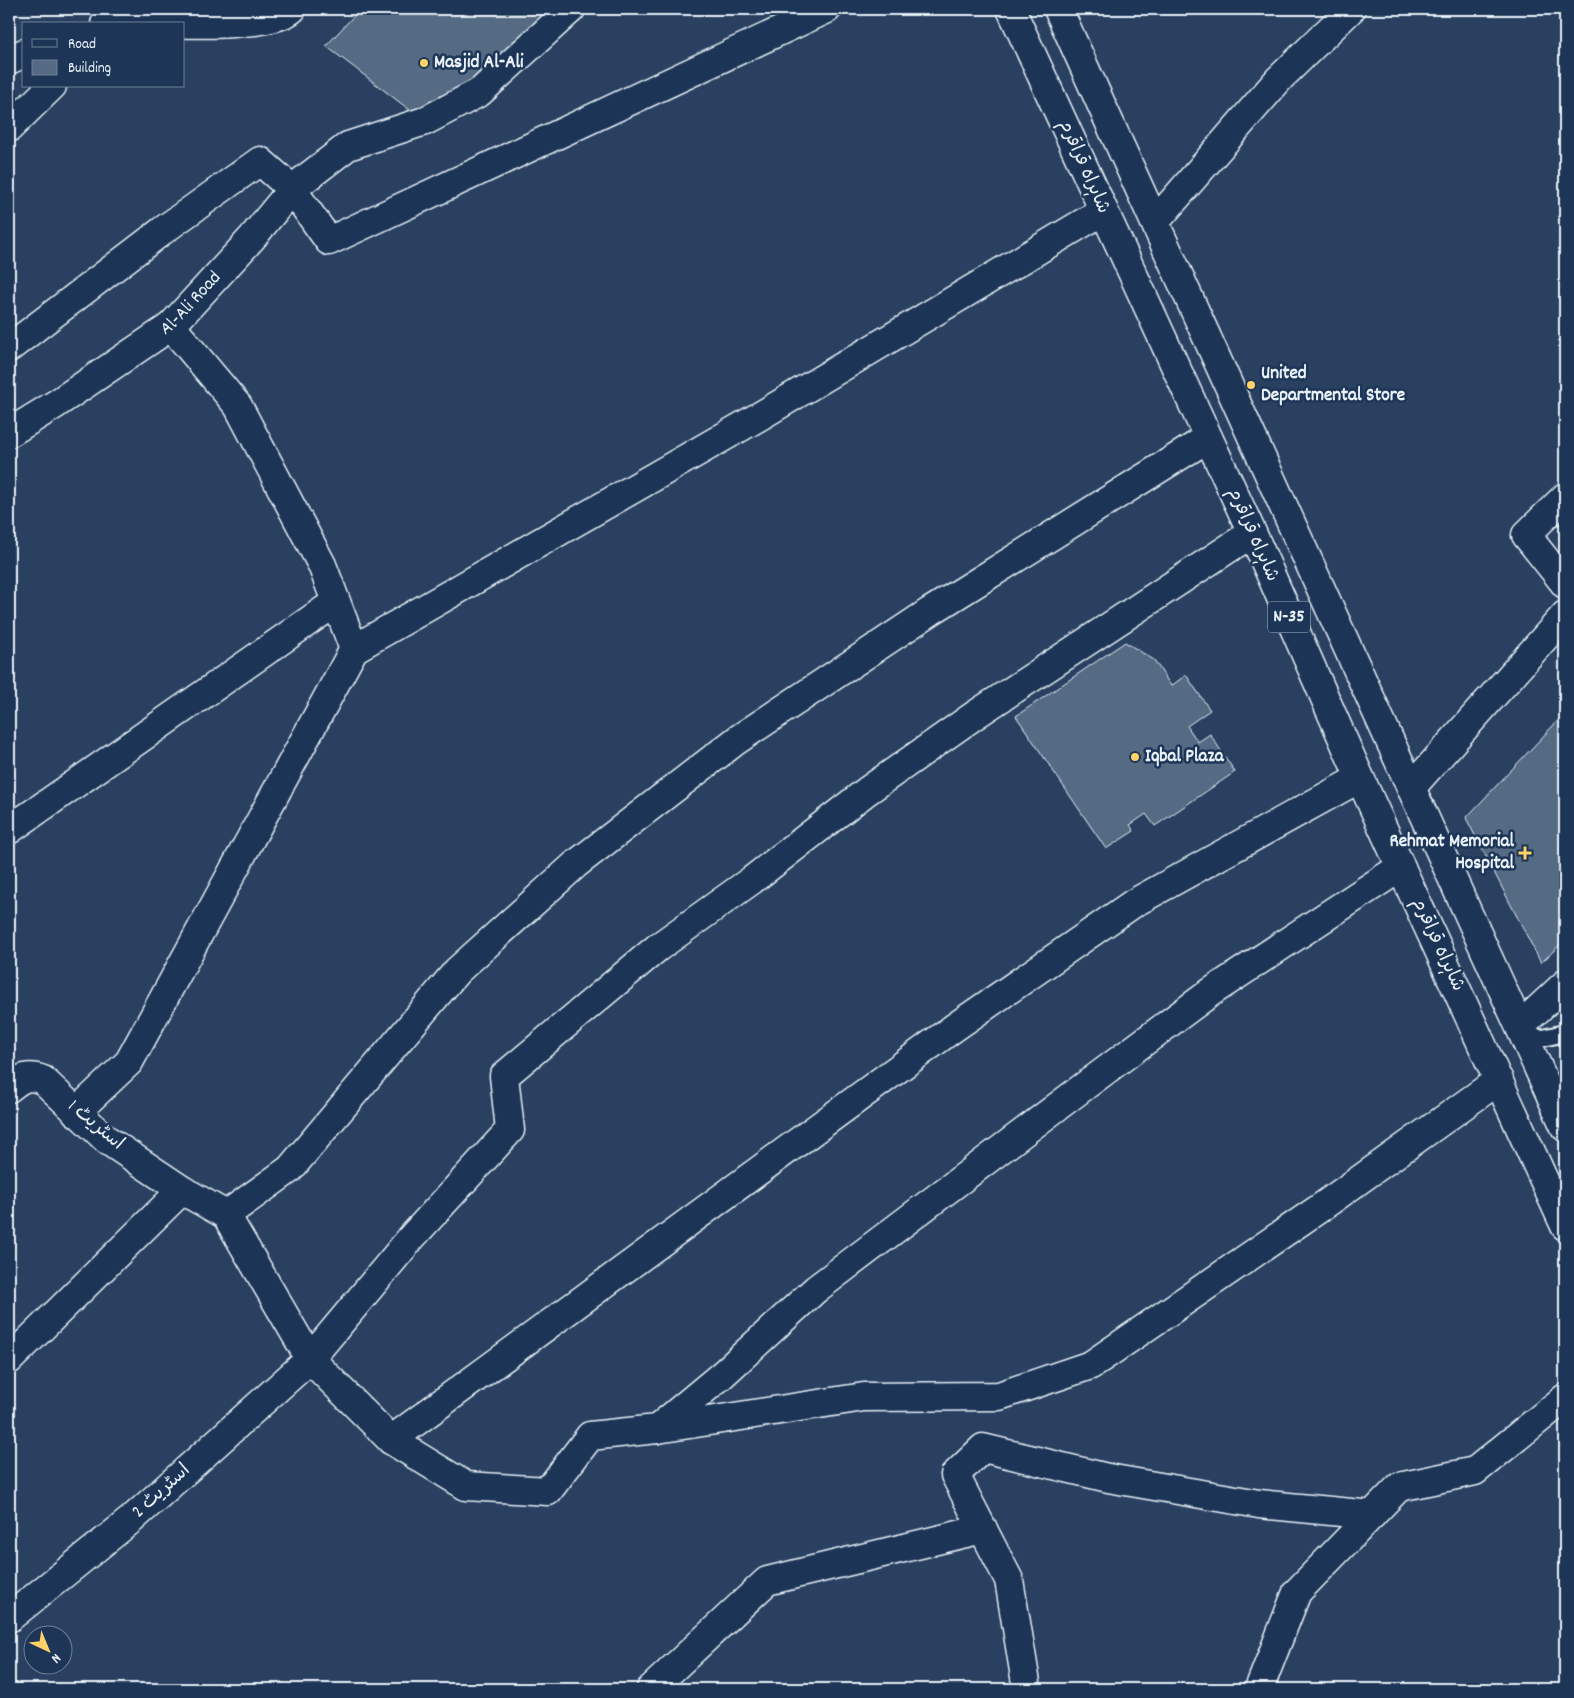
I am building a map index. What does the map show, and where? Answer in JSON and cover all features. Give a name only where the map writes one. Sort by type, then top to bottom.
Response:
[{"type":"main road","points":[[119,20],[244,23],[286,15],[292,9]]},
{"type":"main road","name":"Al-Ali Road","points":[[9,433],[171,326],[252,238],[292,189],[348,146],[425,121],[480,92],[571,9]]},
{"type":"main road","points":[[9,348],[154,237],[260,161],[292,189],[329,241],[827,9]]},
{"type":"main road","name":"شاہراہ قراقرم","points":[[1011,9],[1252,533],[1360,778],[1565,1226]]},
{"type":"main road","name":"N-35","points":[[1058,9],[1411,788],[1520,1026],[1564,1116]]},
{"type":"main road","points":[[1155,222],[1279,79],[1351,9]]},
{"type":"main road","points":[[9,60],[22,54]]},
{"type":"main road","points":[[9,128],[50,88]]},
{"type":"main road","points":[[76,1112],[129,1062],[354,649],[760,416],[1103,211]]},
{"type":"main road","points":[[171,326],[238,406],[322,565],[354,649]]},
{"type":"main road","points":[[1208,438],[931,611],[737,740],[576,864],[457,971],[290,1169],[226,1215],[310,1359],[391,1440],[466,1486],[548,1491],[590,1436],[657,1429],[864,1397],[999,1396],[1091,1365],[1320,1208],[1499,1080]]},
{"type":"main road","points":[[1565,497],[1526,536],[1565,584]]},
{"type":"main road","name":"اسٹریٹ 2","points":[[9,1618],[132,1519],[310,1359],[411,1238],[510,1130],[504,1076],[657,948],[752,880],[867,791],[975,715],[1252,533]]},
{"type":"main road","points":[[9,830],[336,602]]},
{"type":"main road","points":[[1411,788],[1565,615]]},
{"type":"main road","points":[[391,1440],[955,1027],[1126,909],[1360,778]]},
{"type":"main road","points":[[657,1429],[723,1374],[816,1289],[1086,1085],[1211,992],[1401,868]]},
{"type":"main road","points":[[1520,1026],[1565,984]]},
{"type":"main road","name":"اسٹریٹ 1","points":[[9,1088],[21,1078],[34,1076],[43,1080],[107,1140],[182,1190],[226,1215]]},
{"type":"main road","points":[[9,1360],[182,1190]]},
{"type":"main road","points":[[1254,1687],[1296,1592],[1399,1487],[1475,1471],[1565,1398]]},
{"type":"main road","points":[[1027,1689],[1009,1580],[955,1475],[983,1448],[1108,1478],[1259,1504],[1372,1515]]},
{"type":"main road","points":[[651,1689],[767,1580],[983,1530]]},
{"type":"lane","points":[[1520,1026],[1539,1039],[1564,1033]]},
{"type":"building","name":"Masjid Al-Ali","points":[[360,9],[565,9],[534,43],[415,114],[326,46]]},
{"type":"building","name":"Iqbal Plaza","points":[[1125,642],[1154,660],[1171,686],[1186,675],[1210,710],[1187,726],[1198,742],[1210,734],[1235,772],[1155,826],[1146,814],[1130,825],[1134,831],[1106,849],[1016,716]]},
{"type":"building","name":"Rehmat Memorial Hospital","points":[[1565,713],[1565,940],[1541,963],[1466,818]]},
{"type":"place","name":"Masjid Al-Ali","points":[[424,63]]},
{"type":"place","name":"United Departmental Store","points":[[1251,385]]},
{"type":"place","name":"Iqbal Plaza","points":[[1135,757]]},
{"type":"place","name":"Rehmat Memorial Hospital","points":[[1525,853]]}]
